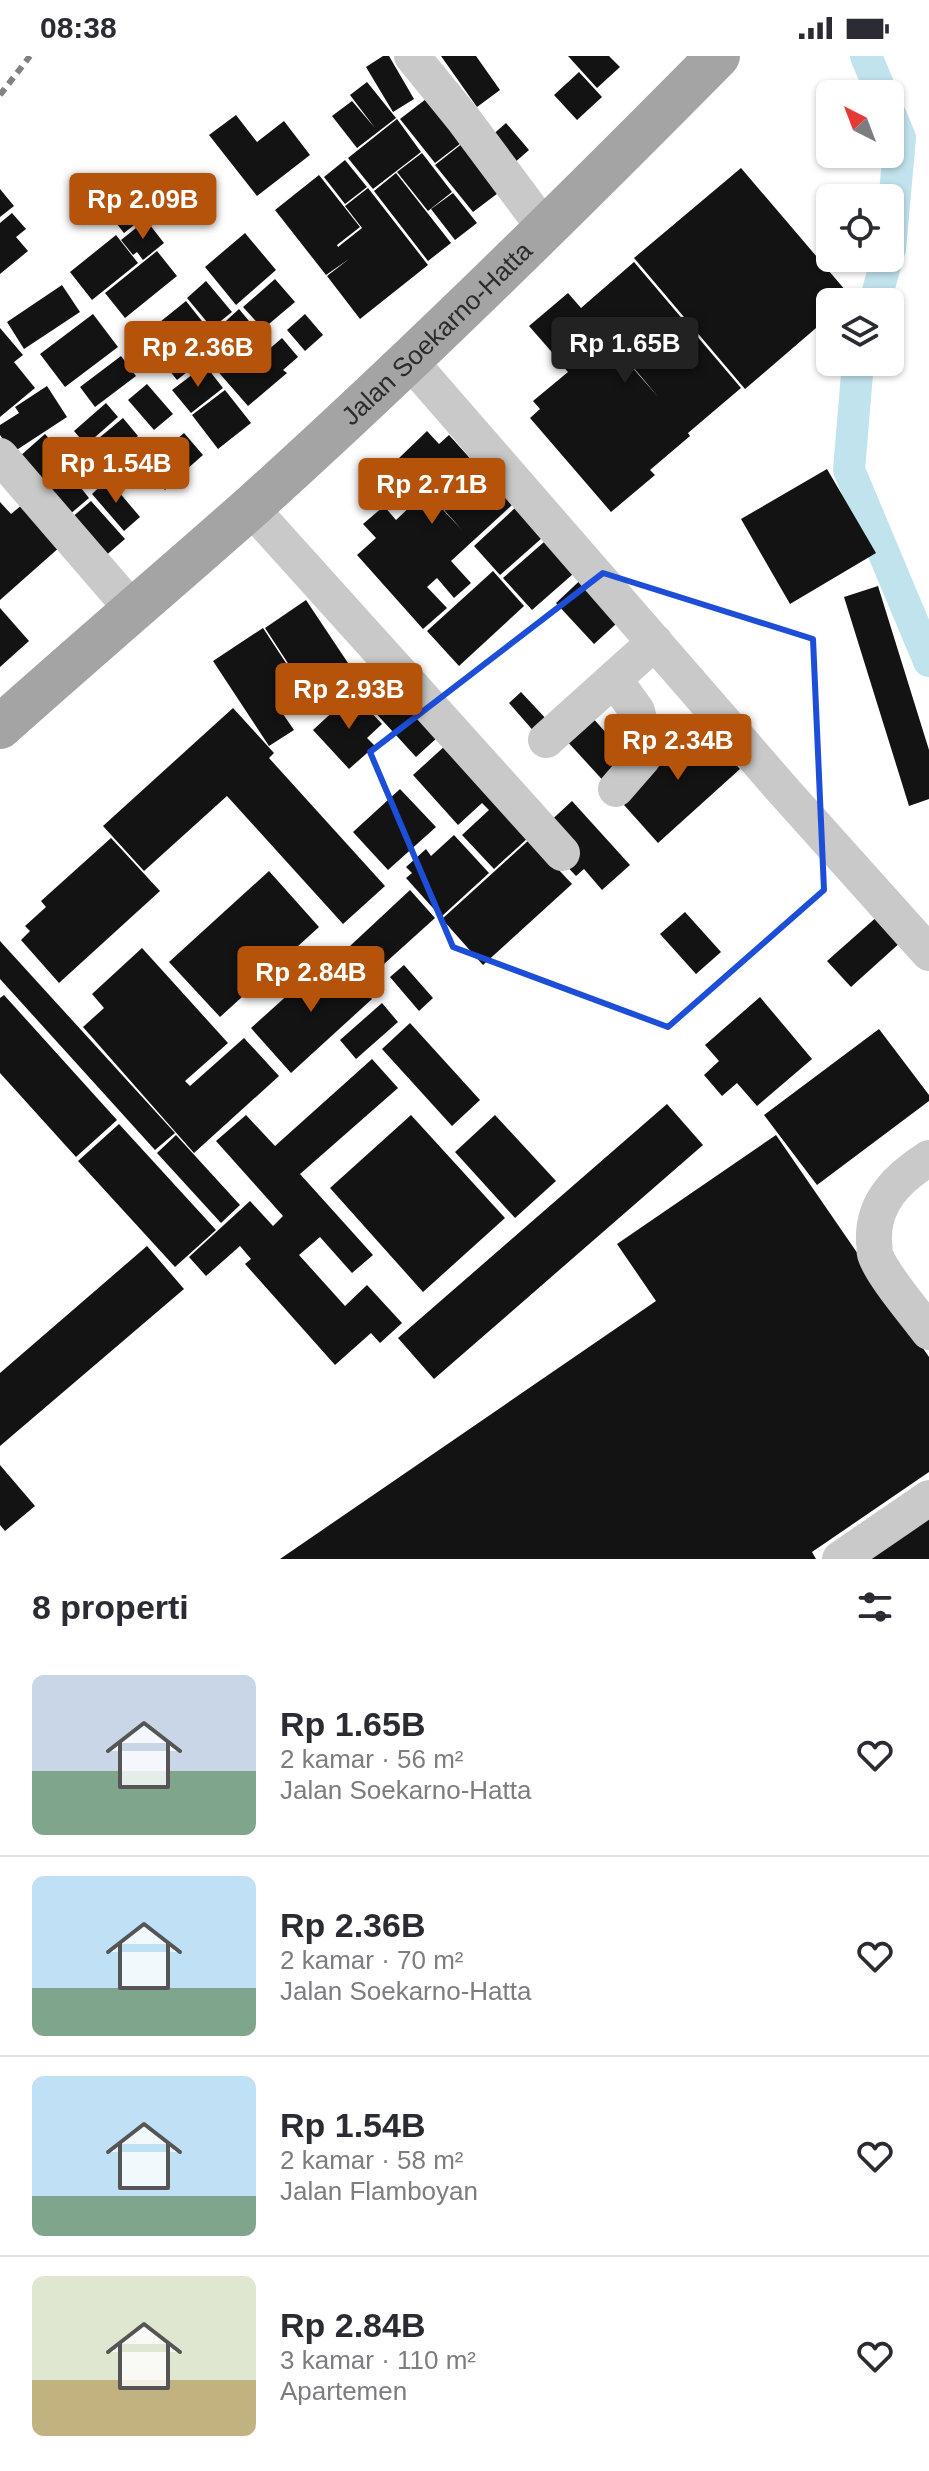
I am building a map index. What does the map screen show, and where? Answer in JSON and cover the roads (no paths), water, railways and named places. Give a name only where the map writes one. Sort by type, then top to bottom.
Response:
[{"type":"main road","name":"Jalan Soekarno-Hatta","points":[[0,727],[250,507],[409,360],[546,230],[718,56]]},
{"type":"street","points":[[412,56],[546,230]]},
{"type":"street","points":[[409,360],[929,953]]},
{"type":"street","points":[[0,456],[132,609]]},
{"type":"street","points":[[250,507],[562,853]]},
{"type":"street","points":[[546,740],[655,642]]},
{"type":"street","points":[[614,679],[637,711],[643,758],[616,789]]},
{"type":"street","points":[[929,1158],[891,1187],[873,1226],[875,1254],[929,1332]]},
{"type":"street","points":[[840,1559],[929,1498]]},
{"type":"waterway","points":[[866,56],[876,80]]},
{"type":"waterway","points":[[896,184],[897,168]]},
{"type":"waterway","points":[[879,288],[883,272]]},
{"type":"waterway","points":[[857,376],[849,470],[929,661]]},
{"type":"railway","points":[[0,95],[30,56]]}]
